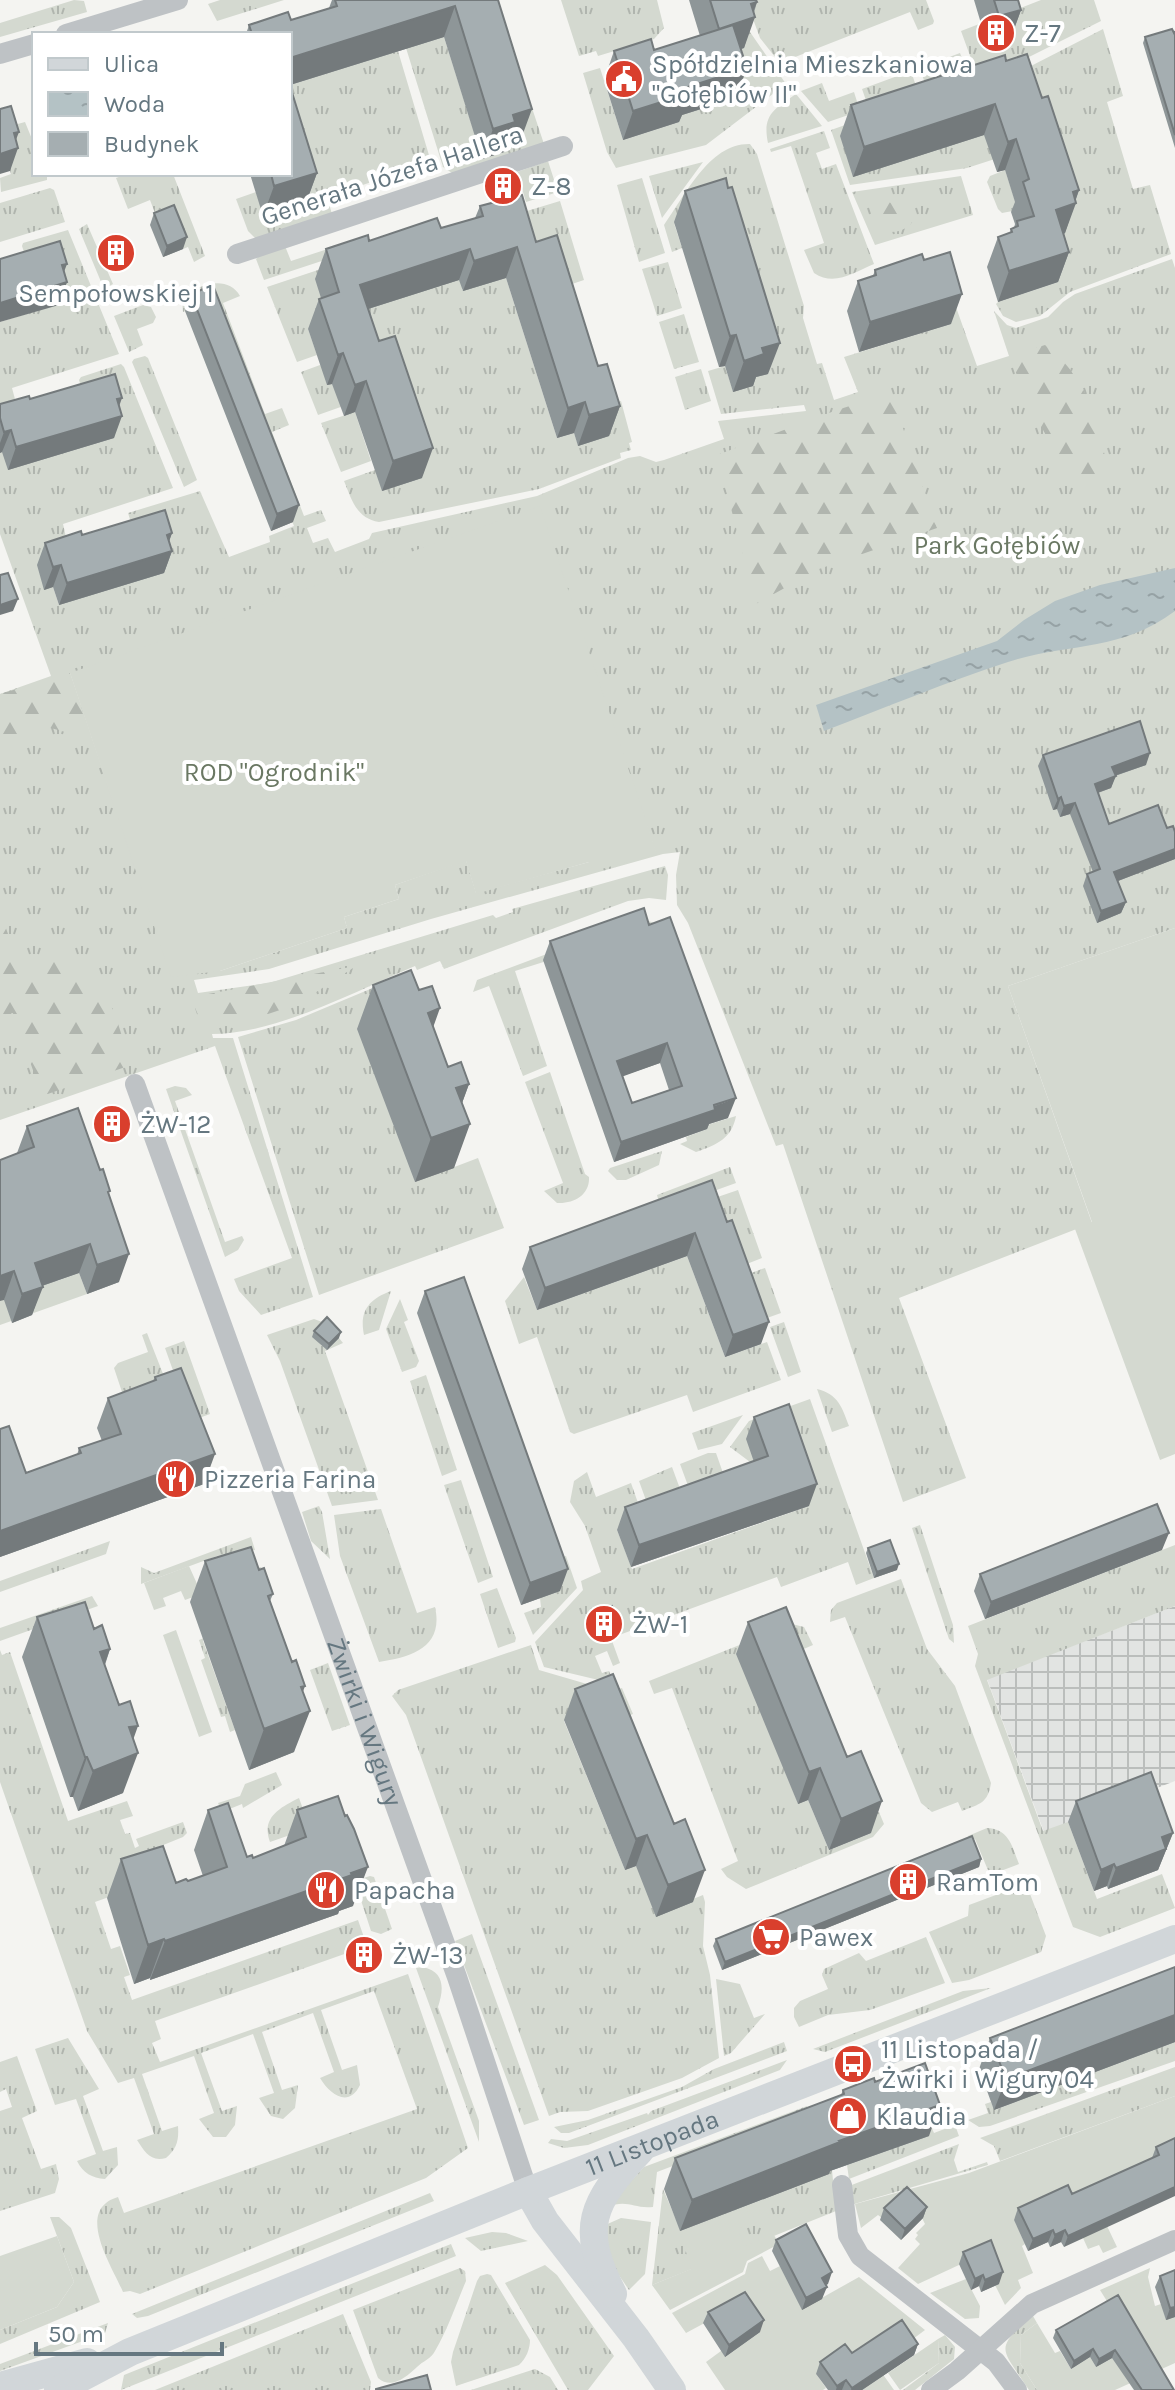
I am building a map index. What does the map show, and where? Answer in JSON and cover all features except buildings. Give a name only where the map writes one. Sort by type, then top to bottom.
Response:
[{"type":"main road","name":"11 Listopada","points":[[58,2390],[130,2352],[528,2191],[1175,1939]]},
{"type":"main road","name":"Żwirki i Wigury","points":[[636,2338],[602,2272],[594,2244],[594,2221],[609,2185],[646,2145]]},
{"type":"main road","name":"Żwirki i Wigury","points":[[528,2191],[575,2263],[636,2338],[672,2390]]},
{"type":"main road","name":"11 Listopada","points":[[0,2386],[78,2363],[130,2352]]},
{"type":"street","points":[[71,32],[138,6],[178,0]]},
{"type":"street","points":[[0,54],[32,45]]},
{"type":"street","name":"Generała Józefa Hallera","points":[[237,254],[563,146]]},
{"type":"street","name":"Żwirki i Wigury","points":[[135,1084],[457,1977],[528,2191]]},
{"type":"street","points":[[842,2185],[848,2235],[860,2256],[874,2270],[981,2349],[996,2362],[1017,2390]]},
{"type":"street","points":[[931,2390],[1032,2304],[1175,2240]]},
{"type":"shaded area","points":[[1175,1606],[1175,1781],[1044,1832],[987,1679]]},
{"type":"green space","points":[[74,0],[84,1],[87,12],[0,37],[0,23]]},
{"type":"green space","points":[[220,0],[284,0],[217,21],[208,4]]},
{"type":"green space","points":[[561,0],[657,0],[664,28],[654,39],[598,56],[596,51],[579,56]]},
{"type":"green space","points":[[740,0],[750,32],[786,84],[706,145],[616,168],[607,152],[583,73],[600,68],[623,140],[679,122],[677,116],[736,98]]},
{"type":"green space","points":[[746,0],[926,0],[934,21],[918,30],[910,12],[785,61],[790,76],[760,38]]},
{"type":"green space","points":[[1041,0],[1094,0],[1101,21],[1025,59],[977,75],[961,31]]},
{"type":"green space","points":[[1103,29],[1123,96],[1107,102],[1133,189],[1150,185],[1171,254],[1070,292],[1040,316],[1016,322],[1003,316],[996,304],[1058,282],[1029,67]]},
{"type":"green space","points":[[444,37],[480,151],[513,114],[532,108],[544,144],[452,173],[443,167],[406,48]]},
{"type":"green space","points":[[398,51],[431,162],[327,197],[332,214],[256,239],[248,231],[236,199],[256,192],[264,216],[305,203],[292,159],[292,84]]},
{"type":"green space","points":[[960,53],[969,77],[927,90],[920,68]]},
{"type":"green space","points":[[911,71],[918,92],[869,109],[862,89]]},
{"type":"green space","points":[[822,83],[829,101],[854,92],[860,111],[828,122],[801,91]]},
{"type":"green space","points":[[796,94],[822,126],[768,143],[768,119]]},
{"type":"green space","points":[[862,119],[992,132],[1001,157],[967,168],[850,185],[831,130]]},
{"type":"green space","points":[[25,122],[32,139],[32,176],[47,176],[47,180],[1,192],[0,178],[11,174],[5,155],[3,128]]},
{"type":"green space","points":[[824,131],[830,148],[816,153],[822,169],[836,164],[874,264],[852,274],[829,279],[814,273],[804,250],[824,243],[791,146],[771,152],[770,149]]},
{"type":"green space","name":"Park Gołębiów","points":[[750,144],[757,154],[804,306],[803,318],[817,364],[822,363],[834,400],[858,392],[844,357],[951,324],[942,268],[977,366],[1009,356],[994,311],[1007,325],[1016,328],[1048,317],[1075,294],[1172,259],[1175,268],[1175,928],[1008,986],[1092,1223],[899,1298],[966,1478],[903,1502],[783,1144],[776,1146],[688,923],[677,905],[676,875],[680,852],[663,854],[431,919],[269,969],[194,980],[198,993],[269,983],[665,866],[668,875],[666,900],[649,898],[628,901],[444,969],[440,961],[417,970],[415,966],[289,1019],[237,1032],[212,1034],[213,1038],[233,1038],[313,1297],[261,1315],[239,1291],[234,1279],[292,1258],[215,1046],[0,1120],[0,694],[51,676],[0,534],[0,453],[86,402],[79,380],[81,377],[121,364],[124,367],[173,488],[63,524],[69,550],[44,589],[53,587],[59,605],[136,539],[128,513],[200,491],[229,557],[270,542],[269,536],[294,526],[206,303],[183,312],[182,299],[188,294],[220,283],[235,289],[240,296],[223,303],[265,414],[282,408],[289,425],[272,432],[304,516],[321,510],[326,521],[307,528],[313,543],[328,538],[335,552],[369,539],[372,533],[537,496],[628,458],[640,456],[656,462],[664,460],[724,439],[718,421],[806,411],[804,405],[721,414],[708,371],[725,366],[733,391],[752,386],[674,223],[682,248],[672,252],[664,225],[700,173],[722,152]],"holes":[[[70,673],[610,717],[656,853],[589,862],[476,893],[466,860],[395,885],[399,899],[344,917],[347,928],[220,971],[142,886]]]},
{"type":"green space","points":[[548,161],[558,192],[526,202],[517,172]]},
{"type":"green space","points":[[703,162],[662,218],[649,176]]},
{"type":"green space","points":[[1005,170],[1018,210],[1002,213],[987,182],[990,176]]},
{"type":"green space","points":[[174,176],[205,256],[194,262],[188,247],[183,249],[170,217],[158,221],[150,200],[128,209],[116,178]]},
{"type":"green space","points":[[961,176],[973,215],[875,245],[852,192]]},
{"type":"green space","points":[[642,178],[665,253],[639,262],[617,185]]},
{"type":"green space","points":[[50,188],[54,190],[65,222],[0,242],[0,203]]},
{"type":"green space","points":[[881,199],[905,207],[915,218],[900,231],[880,230],[871,211],[871,200]]},
{"type":"green space","points":[[560,201],[584,280],[554,290],[477,226]]},
{"type":"green space","points":[[464,223],[462,290],[506,278],[557,438],[574,433],[578,445],[600,407],[621,401],[632,442],[629,443],[631,450],[620,453],[621,458],[539,489],[379,522],[371,520],[356,507],[344,481],[375,470],[349,315]]},
{"type":"green space","points":[[87,224],[113,284],[104,289],[79,229]]},
{"type":"green space","points":[[68,230],[119,354],[12,388],[19,414],[0,424],[0,322],[59,304],[30,270],[23,243]]},
{"type":"green space","points":[[343,244],[346,253],[264,280],[256,259],[261,254],[285,246],[291,261]]},
{"type":"green space","points":[[345,261],[328,322],[308,329],[317,355],[297,362],[267,287]]},
{"type":"green space","points":[[668,262],[682,308],[657,316],[642,269]]},
{"type":"green space","points":[[143,305],[151,307],[156,317],[153,323],[137,329],[143,345],[129,352],[114,316]]},
{"type":"green space","points":[[684,314],[699,362],[674,369],[659,322]]},
{"type":"green space","points":[[1045,345],[1074,374],[1083,389],[1111,474],[1084,488],[1041,426],[1010,356]]},
{"type":"green space","points":[[145,356],[197,480],[184,487],[132,362]]},
{"type":"green space","points":[[320,365],[344,380],[352,403],[318,415],[301,372]]},
{"type":"green space","points":[[701,369],[711,401],[685,410],[675,377]]},
{"type":"green space","points":[[891,393],[937,528],[819,569],[743,611],[747,569],[717,455]]},
{"type":"green space","points":[[355,412],[371,461],[341,472],[321,423]]},
{"type":"green space","name":"ROD \"Ogrodnik\"","points":[[540,506],[657,854],[594,871],[589,862],[476,894],[466,861],[395,885],[399,899],[344,917],[347,928],[220,971],[171,977],[70,673]]},
{"type":"green space","points":[[70,673],[91,736],[29,726],[20,731],[12,748],[0,759],[0,694]]},
{"type":"green space","points":[[0,911],[16,957],[43,959],[57,954],[75,976],[106,996],[131,1065],[42,1096],[13,1013],[0,1016]]},
{"type":"green space","points":[[645,920],[661,925],[515,971],[547,1066],[523,1076],[489,986],[473,992],[477,980],[632,922]]},
{"type":"green space","points":[[1175,928],[1175,1454],[1160,1460],[1075,1229],[1092,1222],[1008,986]]},
{"type":"green space","points":[[356,966],[298,1004],[241,1023],[221,1027],[199,1017],[193,1003],[203,995]]},
{"type":"green space","points":[[387,982],[415,1182],[478,1158],[504,1228],[319,1295],[238,1037],[296,1020]]},
{"type":"green space","points":[[550,1072],[585,1174],[589,1177],[587,1189],[580,1197],[563,1203],[557,1203],[544,1191],[563,1183],[525,1082]]},
{"type":"green space","points":[[175,1086],[186,1088],[192,1095],[175,1101],[225,1242],[242,1236],[244,1240],[238,1250],[225,1257],[166,1089]]},
{"type":"green space","points":[[736,1116],[727,1135],[711,1147],[696,1152],[680,1144],[687,1141],[686,1137],[707,1129],[707,1125]]},
{"type":"green space","points":[[662,1151],[659,1165],[626,1180],[617,1180],[608,1171],[610,1168]]},
{"type":"green space","points":[[730,1167],[736,1183],[661,1210],[657,1195]]},
{"type":"green space","points":[[738,1190],[762,1258],[734,1269],[703,1202]]},
{"type":"green space","points":[[687,1256],[725,1357],[767,1342],[781,1380],[693,1412],[687,1395],[574,1434],[570,1432],[537,1337],[519,1344],[505,1301],[524,1277],[537,1310]]},
{"type":"green space","points":[[765,1268],[781,1313],[767,1318],[751,1273]]},
{"type":"green space","points":[[79,1273],[87,1294],[0,1325],[0,1279],[57,1281]]},
{"type":"green space","points":[[391,1291],[379,1330],[364,1335],[363,1319],[367,1307]]},
{"type":"green space","points":[[400,1299],[408,1320],[404,1322],[419,1361],[416,1367],[402,1372],[386,1329]]},
{"type":"green space","points":[[314,1319],[325,1323],[327,1350],[339,1338],[343,1343],[325,1351],[378,1500],[332,1506],[280,1361],[267,1335]]},
{"type":"green space","points":[[784,1322],[801,1372],[788,1377],[770,1327]]},
{"type":"green space","points":[[147,1333],[167,1384],[124,1398],[114,1368],[118,1363],[148,1352],[142,1335]]},
{"type":"green space","points":[[184,1341],[210,1414],[191,1421],[165,1348]]},
{"type":"green space","points":[[426,1375],[457,1470],[442,1476],[410,1381]]},
{"type":"green space","points":[[817,1389],[835,1398],[849,1426],[832,1432]]},
{"type":"green space","points":[[810,1399],[874,1578],[856,1585],[848,1562],[781,1587],[777,1577],[611,1638],[620,1663],[613,1666],[607,1651],[595,1656],[602,1673],[609,1671],[613,1680],[607,1682],[544,1667],[535,1642],[583,1590],[581,1581],[601,1572],[585,1526],[570,1502],[574,1481],[587,1472],[596,1497],[631,1483],[644,1520],[617,1530],[632,1569],[809,1506],[730,1447],[749,1421]]},
{"type":"green space","points":[[743,1415],[722,1444],[698,1450],[692,1433]]},
{"type":"green space","points":[[716,1453],[729,1490],[694,1502],[680,1464]]},
{"type":"green space","points":[[672,1467],[686,1505],[652,1517],[639,1481]]},
{"type":"green space","points":[[461,1480],[493,1577],[478,1583],[444,1485]]},
{"type":"green space","points":[[319,1506],[330,1559],[311,1541],[302,1512]]},
{"type":"green space","points":[[381,1509],[417,1613],[435,1607],[437,1621],[435,1632],[423,1648],[403,1657],[379,1662],[340,1556],[334,1515]]},
{"type":"green space","points":[[920,1525],[953,1625],[954,1643],[949,1639],[912,1528]]},
{"type":"green space","points":[[251,1537],[255,1550],[217,1556],[141,1584],[141,1567],[154,1573]]},
{"type":"green space","points":[[110,1541],[106,1554],[0,1592],[0,1581]]},
{"type":"green space","points":[[1175,1545],[1175,1606],[987,1680],[1043,1831],[1068,1822],[1097,1899],[1162,1874],[1175,1908],[1100,1937],[1073,1927],[975,1666],[978,1654],[968,1626]]},
{"type":"green space","points":[[566,1556],[577,1588],[533,1635],[524,1613],[541,1607],[540,1598],[549,1561]]},
{"type":"green space","points":[[189,1566],[198,1586],[261,1567],[270,1589],[223,1586],[185,1600],[181,1591],[163,1598],[166,1606],[154,1610],[144,1583]]},
{"type":"green space","points":[[901,1579],[927,1649],[955,1686],[991,1783],[988,1795],[982,1802],[962,1811],[958,1802],[932,1812],[921,1803],[845,1617],[830,1622],[831,1610],[837,1603]]},
{"type":"green space","points":[[497,1588],[516,1638],[515,1642],[498,1648],[480,1594]]},
{"type":"green space","points":[[92,1596],[98,1606],[0,1641],[0,1628]]},
{"type":"green space","points":[[792,1624],[804,1627],[813,1645],[783,1658],[737,1654],[798,1803],[808,1800],[829,1850],[871,1833],[865,1817],[879,1812],[884,1824],[873,1837],[746,1889],[727,1877],[721,1869],[738,1861],[672,1688],[654,1694],[649,1681]]},
{"type":"green space","points":[[176,1630],[212,1732],[199,1737],[163,1635]]},
{"type":"green space","points":[[204,1638],[235,1730],[230,1732],[225,1716],[221,1717],[201,1660],[205,1658],[199,1640]]},
{"type":"green space","points":[[531,1645],[539,1670],[611,1691],[622,1688],[633,1714],[609,1723],[564,1721],[625,1870],[636,1866],[693,1899],[703,1895],[703,1946],[710,1975],[719,2058],[682,2078],[588,2111],[560,2112],[549,2116],[406,1715],[392,1696],[398,1690]]},
{"type":"green space","points":[[0,1650],[2,1655],[10,1652],[68,1821],[127,1801],[133,1816],[120,1820],[125,1834],[130,1833],[135,1848],[139,1846],[136,1839],[183,1822],[187,1833],[183,1837],[151,1850],[137,1887],[95,1902],[111,1949],[120,1946],[130,1975],[124,1977],[132,2000],[358,1920],[367,1946],[155,2021],[161,2039],[152,2043],[160,2062],[408,1974],[468,2148],[426,2178],[140,2294],[123,2292],[105,2254],[97,2226],[105,2204],[118,2197],[124,2213],[417,2109],[374,1991],[321,2010],[342,2070],[357,2065],[360,2085],[351,2096],[334,2094],[320,2078],[334,2072],[313,2013],[262,2032],[282,2090],[298,2085],[295,2108],[283,2119],[271,2116],[259,2098],[274,2093],[253,2034],[201,2053],[222,2111],[237,2106],[235,2125],[226,2137],[213,2137],[199,2119],[214,2113],[194,2056],[142,2074],[162,2131],[178,2126],[176,2144],[166,2158],[156,2159],[145,2152],[137,2140],[154,2134],[134,2078],[118,2083],[87,2031],[0,1782]]},
{"type":"green space","points":[[328,1663],[350,1725],[332,1731],[310,1670]]},
{"type":"green space","points":[[276,1772],[282,1785],[243,1808],[242,1804],[222,1812],[218,1803],[240,1796],[245,1784]]},
{"type":"green space","points":[[299,1798],[310,1828],[270,1842],[270,1820],[279,1810]]},
{"type":"green space","points":[[987,1828],[1005,1835],[1019,1864],[990,1875],[975,1839],[969,1840],[968,1836]]},
{"type":"green space","points":[[374,1877],[392,1929],[381,1934],[371,1931],[356,1885],[360,1879]]},
{"type":"green space","points":[[1027,1886],[1046,1936],[1041,1952],[969,1980],[952,1983],[929,1932],[968,1916],[969,1905]]},
{"type":"green space","points":[[472,1934],[539,2120],[524,2125],[455,1941]]},
{"type":"green space","points":[[926,1937],[945,1983],[870,2010],[828,2015],[799,2027],[794,2008],[800,2001],[828,1989],[822,1975],[824,1969],[859,1953],[866,1961]]},
{"type":"green space","points":[[423,1967],[435,1973],[441,1982],[438,2007],[479,2121],[479,2142],[416,1968]]},
{"type":"green space","points":[[716,1979],[740,1984],[754,2018],[765,2014],[731,2053],[724,2056]]},
{"type":"green space","points":[[991,1988],[825,2052],[813,2049],[963,1991]]},
{"type":"green space","points":[[68,2038],[99,2089],[83,2096],[103,2151],[117,2147],[118,2165],[105,2179],[88,2174],[77,2161],[96,2154],[76,2099],[55,2105],[35,2049]]},
{"type":"green space","points":[[1175,2040],[1175,2061],[990,2126],[979,2127],[968,2120],[988,2113],[985,2104],[991,2102],[995,2110]]},
{"type":"green space","points":[[784,2042],[787,2051],[569,2133],[561,2133],[554,2127],[588,2120],[682,2087],[714,2069]]},
{"type":"green space","points":[[17,2056],[37,2111],[22,2118],[41,2169],[56,2164],[59,2179],[55,2193],[0,2211],[0,2111],[12,2107],[6,2089],[0,2092],[0,2062]]},
{"type":"green space","points":[[787,2060],[780,2070],[588,2145],[564,2148],[548,2143],[551,2139],[567,2141],[648,2115],[651,2111]]},
{"type":"green space","points":[[1175,2067],[1175,2096],[1000,2161],[994,2146],[980,2138]]},
{"type":"green space","points":[[1175,2096],[1175,2148],[1107,2226],[1117,2247],[1103,2253],[1099,2245],[1088,2249],[1064,2196],[1014,2219],[1033,2273],[1018,2280],[1021,2288],[1005,2305],[995,2285],[987,2252],[918,2284],[898,2268],[920,2244],[915,2239],[916,2233],[925,2224],[922,2218],[882,2218],[878,2215],[861,2228],[855,2204],[969,2173]]},
{"type":"green space","points":[[807,2106],[809,2114],[657,2172],[653,2207],[620,2204],[607,2207],[644,2167]]},
{"type":"green space","points":[[930,2124],[934,2133],[955,2125],[959,2136],[849,2179],[847,2165],[928,2136]]},
{"type":"green space","points":[[959,2144],[954,2160],[958,2172],[987,2162],[988,2165],[851,2205],[849,2186]]},
{"type":"green space","points":[[832,2170],[836,2211],[652,2285],[663,2189],[681,2231]]},
{"type":"green space","points":[[430,2193],[434,2201],[148,2316],[137,2318],[132,2314]]},
{"type":"green space","points":[[746,2206],[749,2214],[759,2221],[738,2229],[744,2246],[774,2235],[779,2244],[747,2261],[743,2272],[670,2310],[652,2285],[691,2269],[680,2231]]},
{"type":"green space","points":[[50,2217],[59,2217],[71,2228],[100,2302],[0,2344],[0,2330],[57,2307],[74,2282]]},
{"type":"green space","points":[[621,2218],[651,2222],[645,2274],[629,2290],[614,2268],[603,2226]]},
{"type":"green space","points":[[492,2232],[506,2233],[528,2241],[481,2251],[465,2238]]},
{"type":"green space","points":[[57,2236],[74,2282],[57,2307],[0,2330],[0,2256]]},
{"type":"green space","points":[[451,2244],[456,2256],[121,2390],[124,2375]]},
{"type":"green space","points":[[762,2256],[770,2271],[780,2266],[802,2309],[859,2277],[925,2330],[877,2366],[894,2390],[860,2390],[816,2374],[826,2388],[823,2390],[725,2390],[706,2362],[721,2351],[740,2304],[686,2333],[672,2313],[745,2274],[748,2263]]},
{"type":"green space","points":[[545,2265],[557,2275],[614,2356],[588,2390],[568,2390],[505,2283]]},
{"type":"green space","points":[[460,2268],[465,2271],[466,2281],[433,2354],[399,2381],[388,2383],[378,2378],[353,2310]]},
{"type":"green space","points":[[1150,2268],[1148,2277],[1155,2306],[1161,2304],[1166,2319],[1175,2317],[1175,2363],[1115,2390],[1037,2390],[1020,2363],[1021,2335],[1037,2323],[1055,2353],[1060,2351],[1071,2369],[1090,2357],[1096,2367],[1110,2306],[1100,2290]]},
{"type":"green space","points":[[487,2274],[491,2275],[530,2340],[528,2350],[519,2365],[456,2386],[451,2362],[453,2352],[477,2281]]},
{"type":"green space","points":[[966,2279],[980,2306],[979,2318],[965,2319],[930,2293]]},
{"type":"green space","points":[[343,2314],[371,2382],[370,2390],[155,2390]]},
{"type":"green space","points":[[1033,2316],[1037,2323],[1021,2335],[1020,2363],[1037,2390],[1029,2390],[1012,2366],[1006,2350],[1011,2336]]},
{"type":"green space","points":[[108,2323],[105,2333],[0,2371],[0,2364]]},
{"type":"green space","points":[[945,2335],[955,2347],[954,2359],[915,2390],[903,2390],[939,2363],[938,2339]]},
{"type":"green space","points":[[938,2339],[939,2363],[900,2390],[888,2373]]},
{"type":"green space","points":[[535,2369],[550,2377],[558,2390],[471,2390]]},
{"type":"water","points":[[1175,568],[1175,611],[1134,634],[1008,662],[824,731],[816,705],[997,641],[1055,601],[1100,585]]},
{"type":"place","name":"Z-7","points":[[996,33]]},
{"type":"place","name":"Spółdzielnia Mieszkaniowa \"Gołębiów II\"","points":[[624,79]]},
{"type":"place","name":"Z-8","points":[[503,186]]},
{"type":"place","name":"Sempołowskiej 1","points":[[116,253]]},
{"type":"place","name":"ŻW-12","points":[[112,1124]]},
{"type":"place","name":"Pizzeria Farina","points":[[176,1479]]},
{"type":"place","name":"ŻW-1","points":[[604,1624]]},
{"type":"place","name":"RamTom","points":[[908,1882]]},
{"type":"place","name":"Papacha","points":[[326,1890]]},
{"type":"place","name":"Pawex","points":[[771,1937]]},
{"type":"place","name":"ŻW-13","points":[[364,1955]]},
{"type":"place","name":"11 Listopada / Żwirki i Wigury 04","points":[[853,2064]]},
{"type":"place","name":"Klaudia","points":[[848,2116]]}]
